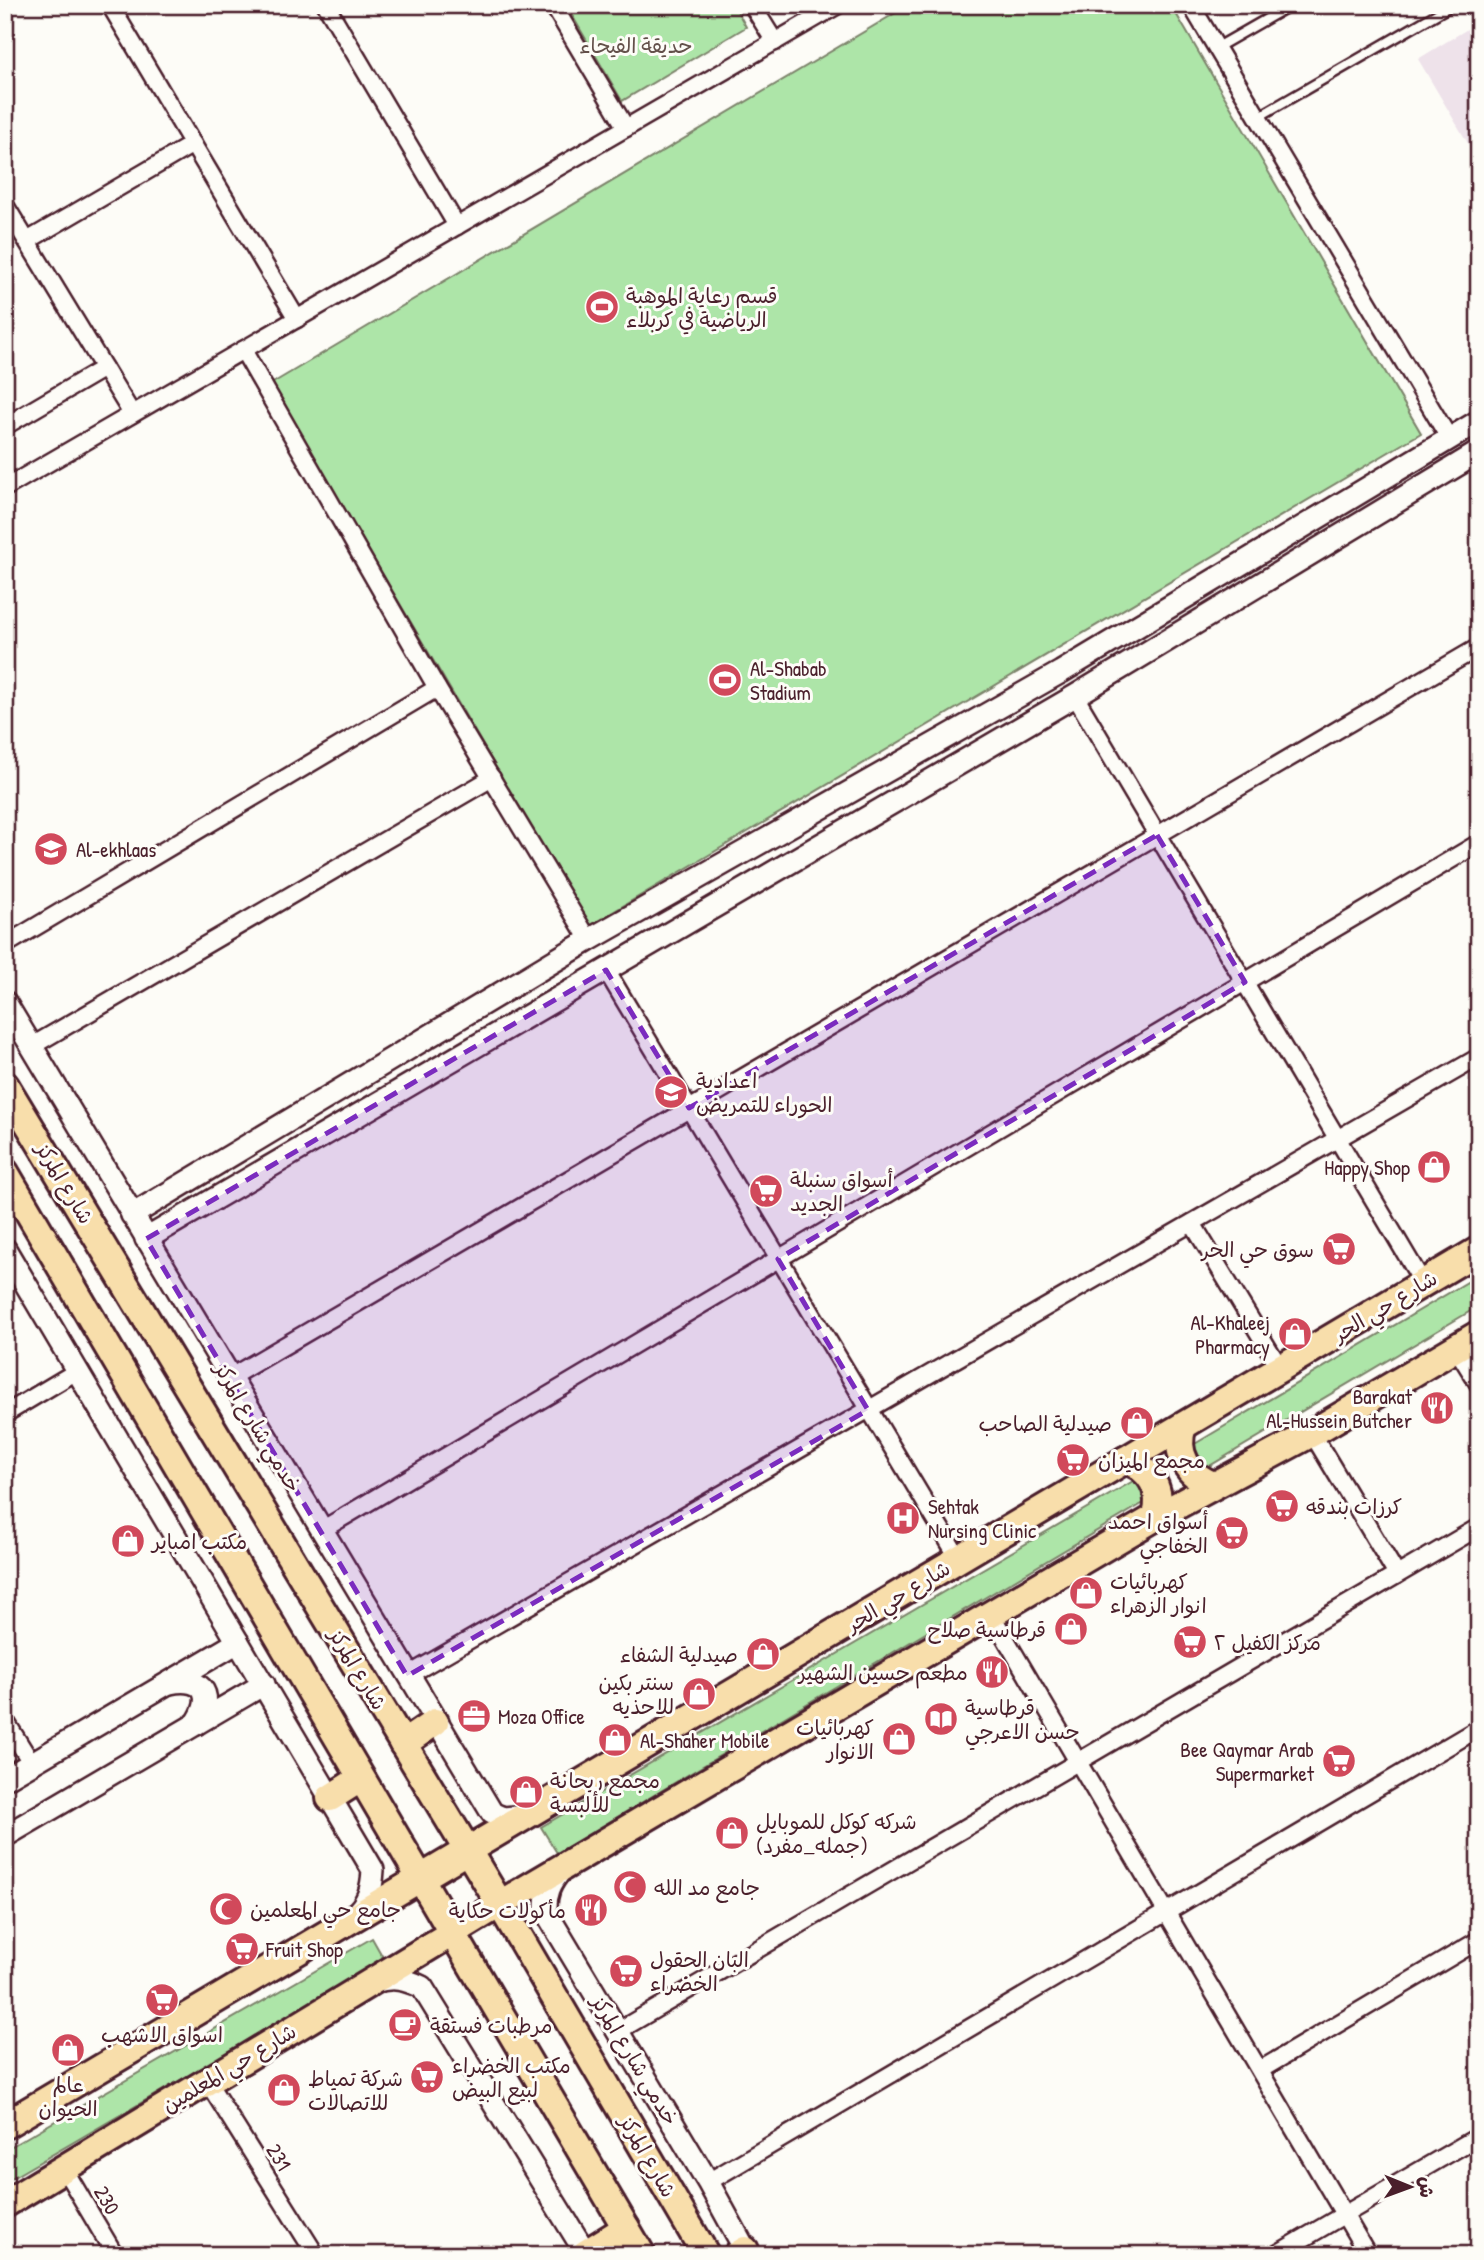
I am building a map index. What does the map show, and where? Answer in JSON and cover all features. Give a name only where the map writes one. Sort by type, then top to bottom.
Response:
[{"type":"main road","name":"شارع المركز","points":[[5,1085],[500,1904],[706,2255]]},
{"type":"main road","points":[[5,1172],[642,2255]]},
{"type":"main road","name":"شارع حي الحر","points":[[340,1926],[1479,1250]]},
{"type":"main road","points":[[453,1932],[1156,1517],[1312,1433],[1479,1334]]},
{"type":"main road","points":[[1183,1426],[1180,1451],[1186,1467],[1198,1479],[1214,1485]]},
{"type":"main road","points":[[1125,1460],[1141,1468],[1154,1482],[1159,1499],[1156,1517]]},
{"type":"main road","points":[[403,1744],[435,1722]]},
{"type":"main road","points":[[330,1798],[360,1779]]},
{"type":"main road","points":[[5,2125],[340,1926]]},
{"type":"main road","name":"شارع حي المعلمين","points":[[5,2204],[453,1932]]},
{"type":"main road","points":[[587,2254],[626,2228]]},
{"type":"street","points":[[110,5],[297,319]]},
{"type":"street","points":[[326,5],[457,226]]},
{"type":"street","points":[[553,5],[626,128]]},
{"type":"street","points":[[752,5],[775,42]]},
{"type":"street","points":[[5,488],[838,5]]},
{"type":"street","points":[[1191,5],[1450,438]]},
{"type":"street","points":[[27,241],[193,144]]},
{"type":"street","points":[[5,205],[132,414]]},
{"type":"street","points":[[243,350],[438,688],[589,940]]},
{"type":"street","points":[[5,426],[104,368]]},
{"type":"street","points":[[132,1216],[589,940],[1061,672],[1479,421]]},
{"type":"street","points":[[146,1239],[1075,696],[1479,452]]},
{"type":"street","points":[[1287,536],[1301,559]]},
{"type":"street","points":[[229,1378],[1479,647]]},
{"type":"street","points":[[5,945],[438,688]]},
{"type":"street","points":[[1075,696],[1423,1283]]},
{"type":"street","points":[[32,1046],[492,778]]},
{"type":"street","points":[[320,1531],[1479,843]]},
{"type":"street","points":[[606,970],[959,1559]]},
{"type":"street","name":"خدمي شارع المركز","points":[[5,1002],[407,1676],[492,1813],[503,1818],[523,1818],[532,1814]]},
{"type":"street","points":[[407,1676],[1479,1057]]},
{"type":"street","points":[[1192,1223],[1280,1368]]},
{"type":"street","points":[[5,1249],[373,1870],[372,1887],[363,1908],[340,1926]]},
{"type":"street","points":[[1456,1348],[1479,1385]]},
{"type":"street","points":[[5,1414],[78,1371]]},
{"type":"street","points":[[1312,1433],[1397,1575]]},
{"type":"street","points":[[618,2031],[1479,1527]]},
{"type":"street","points":[[991,1614],[1368,2255]]},
{"type":"street","points":[[5,1780],[238,1642]]},
{"type":"street","points":[[167,1684],[185,1680],[196,1683],[203,1690],[207,1700],[205,1710],[196,1724]]},
{"type":"street","points":[[5,1836],[264,1684]]},
{"type":"street","points":[[5,1720],[32,1764]]},
{"type":"street","points":[[708,2182],[1479,1728]]},
{"type":"street","name":"خدمي شارع المركز","points":[[564,1866],[551,1882],[545,1898],[546,1912],[708,2182],[743,2253]]},
{"type":"street","points":[[1260,2070],[1479,1940]]},
{"type":"street","points":[[366,1985],[387,1978],[405,1979],[422,1987],[587,2254]]},
{"type":"street","name":"231","points":[[207,2081],[316,2255]]},
{"type":"street","points":[[1275,2255],[1479,2136]]},
{"type":"street","name":"230","points":[[63,2167],[115,2255]]},
{"type":"lane","points":[[1216,48],[1291,5]]},
{"type":"lane","points":[[1258,117],[1452,5]]},
{"type":"highlighted area","points":[[1157,835],[1245,982],[778,1259],[868,1410],[407,1676],[146,1239],[606,970],[689,1108]]},
{"type":"shaded area","points":[[1479,22],[1479,162],[1418,59]]},
{"type":"green space","name":"حديقة الفيحاء","points":[[566,5],[734,5],[746,27],[622,101]]},
{"type":"green space","name":"Al-Shabab Stadium","points":[[909,5],[1171,5],[1421,433],[589,926],[271,384]]},
{"type":"green space","points":[[1479,1275],[1479,1306],[1206,1468],[1193,1445]]},
{"type":"green space","points":[[1140,1477],[1152,1498],[557,1853],[541,1827]]},
{"type":"green space","points":[[372,1938],[385,1961],[5,2182],[5,2150]]},
{"type":"place","name":"قسم رعاية الموهبة الرياضية في كربلاء","points":[[602,307]]},
{"type":"place","name":"Al-Shabab Stadium","points":[[725,680]]},
{"type":"place","name":"Al-ekhlaas","points":[[51,849]]},
{"type":"place","name":"اعدادية الحوراء للتمريض","points":[[671,1092]]},
{"type":"place","name":"Happy Shop","points":[[1434,1167]]},
{"type":"place","name":"أسواق سنبلة الجديد","points":[[766,1191]]},
{"type":"place","name":"سوق حي الحر","points":[[1339,1249]]},
{"type":"place","name":"Al-Khaleej Pharmacy","points":[[1295,1334]]},
{"type":"place","name":"Barakat Al-Hussein Butcher","points":[[1437,1408]]},
{"type":"place","name":"صيدلية الصاحب","points":[[1137,1423]]},
{"type":"place","name":"مجمع الميزان","points":[[1073,1460]]},
{"type":"place","name":"كرزات بندقه","points":[[1282,1506]]},
{"type":"place","name":"Sehtak Nursing Clinic","points":[[903,1518]]},
{"type":"place","name":"أسواق احمد الخفاجي","points":[[1232,1533]]},
{"type":"place","name":"مكتب امباير","points":[[128,1541]]},
{"type":"place","name":"كهربائيات انوار الزهراء","points":[[1086,1593]]},
{"type":"place","name":"قرطاسية صلاح","points":[[1071,1629]]},
{"type":"place","name":"مركز الكفيل ٢","points":[[1190,1642]]},
{"type":"place","name":"صيدلية الشفاء","points":[[763,1654]]},
{"type":"place","name":"مطعم حسين الشهير","points":[[992,1672]]},
{"type":"place","name":"سنتر بكين للاحذيه","points":[[699,1694]]},
{"type":"place","name":"Moza Office","points":[[474,1716]]},
{"type":"place","name":"قرطاسية حسن الاعرجي","points":[[941,1719]]},
{"type":"place","name":"كهربائيات الانوار","points":[[899,1739]]},
{"type":"place","name":"Al-Shaher Mobile","points":[[615,1740]]},
{"type":"place","name":"Bee Qaymar Arab Supermarket","points":[[1339,1761]]},
{"type":"place","name":"مجمع ريحانة للألبسة","points":[[526,1792]]},
{"type":"place","name":"شركه كوكل للموبايل (جمله_مفرد)","points":[[732,1833]]},
{"type":"place","name":"جامع مد الله","points":[[630,1887]]},
{"type":"place","name":"جامع حي المعلمين","points":[[226,1909]]},
{"type":"place","name":"مأكولات حكاية","points":[[591,1910]]},
{"type":"place","name":"Fruit Shop","points":[[242,1949]]},
{"type":"place","name":"البان الحقول الخضراء","points":[[626,1971]]},
{"type":"place","name":"اسواق الاشهب","points":[[162,2000]]},
{"type":"place","name":"مرطبات فستقة","points":[[405,2025]]},
{"type":"place","name":"عالم الحيوان","points":[[68,2050]]},
{"type":"place","name":"مكتب الخضراء لبيع البيض","points":[[427,2077]]},
{"type":"place","name":"شركة تمياط للاتصالات","points":[[284,2090]]}]
